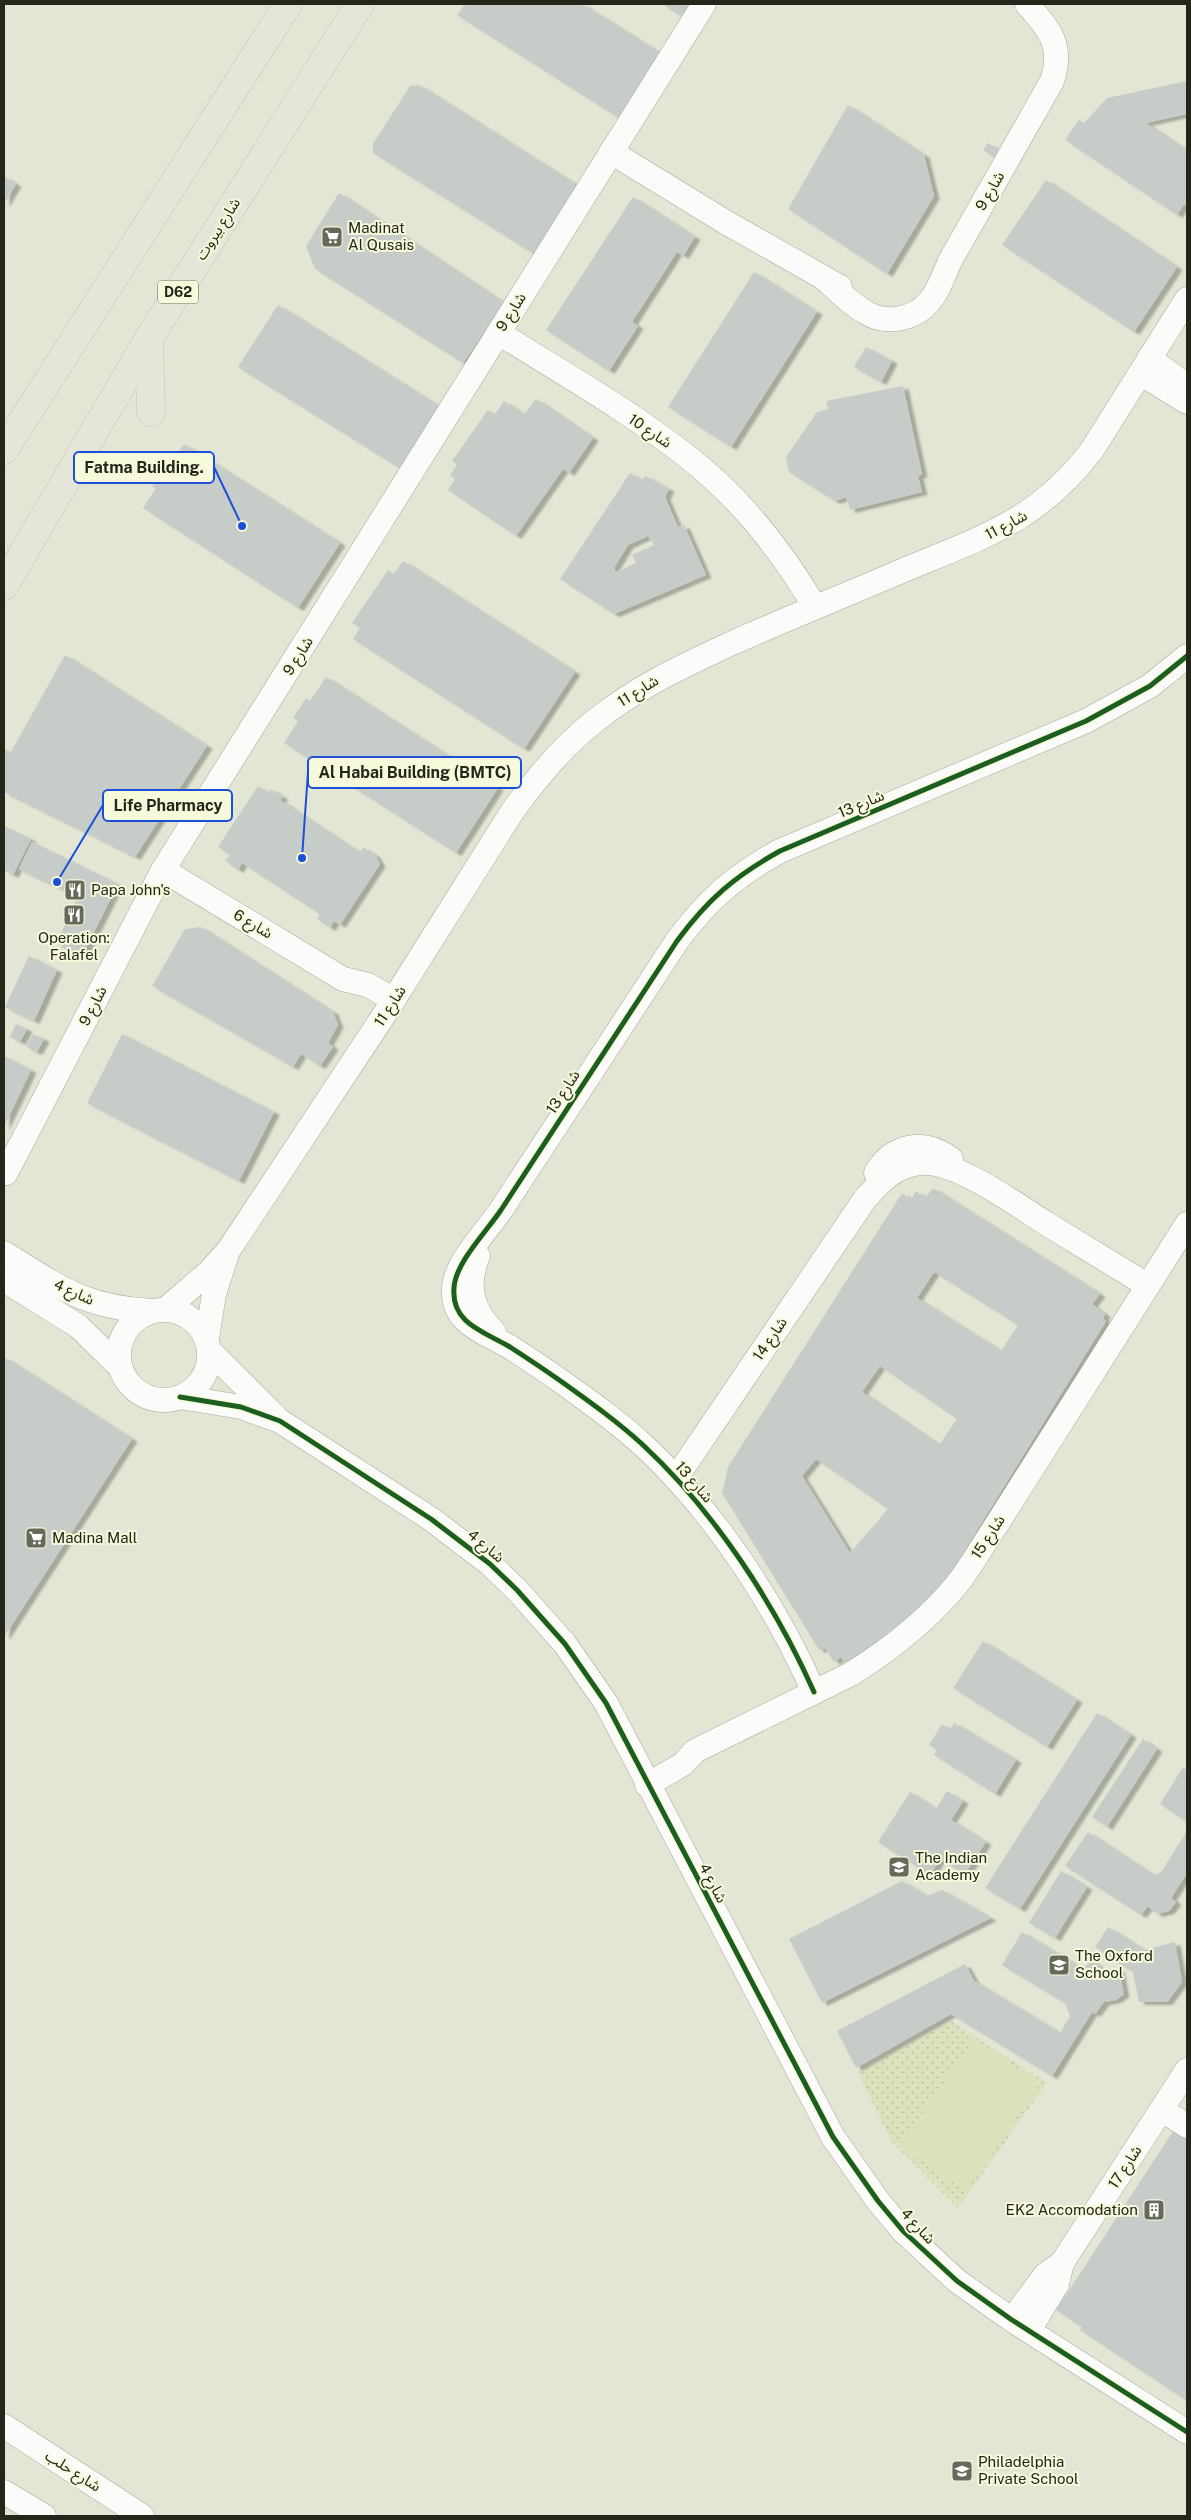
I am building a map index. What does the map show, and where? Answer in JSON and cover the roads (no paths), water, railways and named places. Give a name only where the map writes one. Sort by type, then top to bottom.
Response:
[{"type":"main road","points":[[4,450],[288,4]]},
{"type":"main road","name":"شارع بيروت","points":[[4,586],[149,338],[360,4]]},
{"type":"main road","points":[[149,338],[150,412]]},
{"type":"street","name":"شارع 9","points":[[6,1173],[163,870],[704,4]]},
{"type":"street","name":"شارع 9","points":[[611,152],[826,280],[866,313],[879,318],[893,319],[919,311],[937,291],[950,261],[1031,122],[1052,81],[1057,57],[1052,35],[1027,4]]},
{"type":"street","name":"شارع 9","points":[[1031,122],[1066,83],[1072,70],[1074,57],[1072,43],[1062,25],[1047,12],[1032,4]]},
{"type":"street","name":"شارع 11","points":[[159,1310],[209,1272],[228,1251],[389,1008],[512,812],[530,786],[572,740],[601,715],[646,685],[673,670],[806,611],[984,537],[1032,511],[1055,493],[1092,450],[1187,299]]},
{"type":"street","name":"شارع 10","points":[[499,333],[689,458],[738,503],[779,555],[781,571],[806,611]]},
{"type":"street","points":[[1144,366],[1187,386]]},
{"type":"street","points":[[1144,366],[1187,402]]},
{"type":"street","name":"شارع 13","points":[[814,1692],[796,1652],[770,1608],[712,1523],[676,1478],[643,1445],[603,1411],[507,1345],[482,1318],[472,1299],[471,1288],[474,1267],[490,1227],[677,941],[698,913],[722,888],[750,868],[780,851],[1086,721],[1150,686],[1187,656]]},
{"type":"street","name":"شارع 6","points":[[163,870],[343,979],[353,993],[389,1008]]},
{"type":"street","name":"شارع 14","points":[[676,1478],[865,1199],[877,1171],[885,1160],[896,1152],[908,1147],[922,1146],[935,1149],[982,1184],[1147,1285]]},
{"type":"street","name":"شارع 15","points":[[643,1777],[684,1764],[695,1750],[851,1674],[896,1643],[937,1606],[958,1582],[1187,1224]]},
{"type":"street","name":"شارع 11","points":[[208,1345],[214,1294],[228,1251]]},
{"type":"street","name":"شارع 4","points":[[4,1253],[66,1292],[86,1300],[122,1308],[159,1310]]},
{"type":"street","name":"شارع 4","points":[[4,1280],[78,1326],[120,1366]]},
{"type":"street","points":[[159,1310],[179,1312],[191,1318],[200,1327],[208,1345],[206,1374],[191,1392],[180,1397],[154,1399],[138,1393],[126,1381],[120,1366],[118,1352],[121,1338],[129,1326],[139,1316],[159,1310]]},
{"type":"street","name":"شارع 4","points":[[208,1345],[280,1421]]},
{"type":"street","name":"شارع 4","points":[[180,1397],[241,1407],[280,1421],[431,1519],[490,1564],[517,1590],[565,1644],[606,1703],[643,1777],[829,2128],[854,2170],[903,2231],[932,2260],[957,2281],[1020,2325],[1187,2432]]},
{"type":"street","name":"شارع 17","points":[[1020,2325],[1057,2284],[1062,2263],[1174,2103],[1187,2070]]},
{"type":"street","points":[[1174,2103],[1187,2126]]},
{"type":"street","name":"شارع حلب","points":[[4,2426],[142,2516]]},
{"type":"street","points":[[4,2492],[44,2516]]},
{"type":"place","name":"Madinat Al Qusais","points":[[332,237]]},
{"type":"place","name":"Fatma Building.","points":[[242,526]]},
{"type":"place","name":"Al Habai Building (BMTC)","points":[[302,858]]},
{"type":"place","name":"Life Pharmacy","points":[[57,882]]},
{"type":"place","name":"Papa John's","points":[[75,890]]},
{"type":"place","name":"Operation: Falafel","points":[[74,915]]},
{"type":"place","name":"Madina Mall","points":[[36,1538]]},
{"type":"place","name":"The Indian Academy","points":[[899,1867]]},
{"type":"place","name":"The Oxford School","points":[[1059,1965]]},
{"type":"place","name":"EK2 Accomodation","points":[[1154,2210]]},
{"type":"place","name":"Philadelphia Private School","points":[[962,2471]]}]
